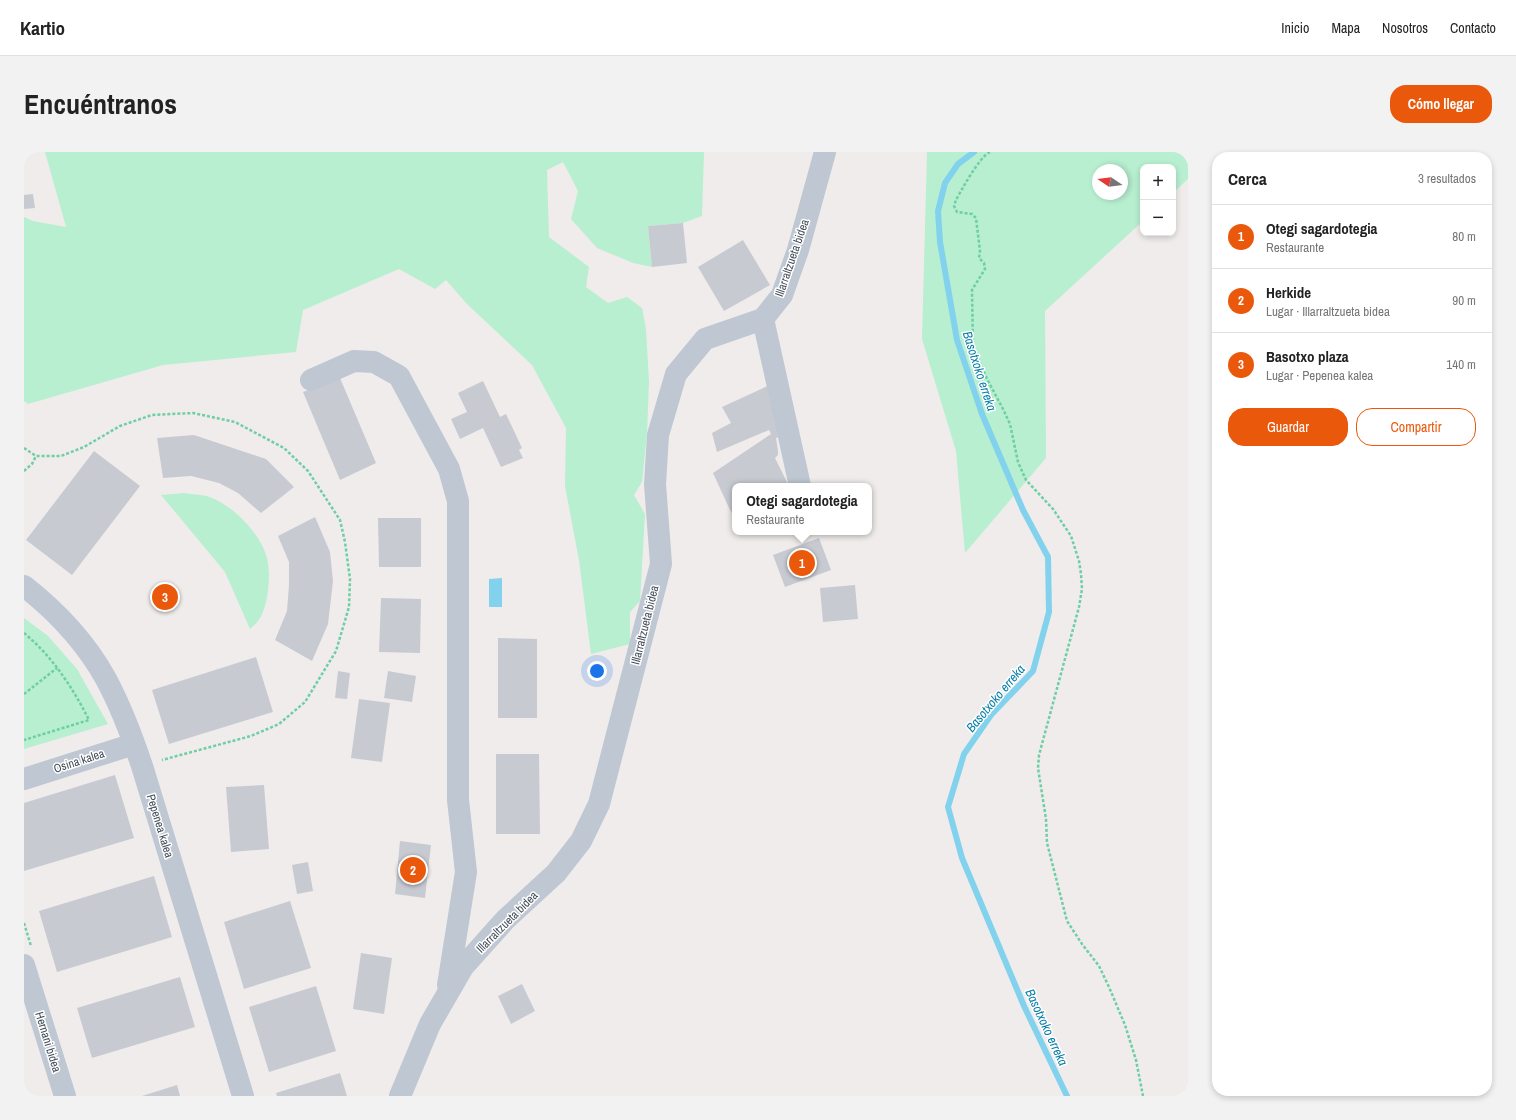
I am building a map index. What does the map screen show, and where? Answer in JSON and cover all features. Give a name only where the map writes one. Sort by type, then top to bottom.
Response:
[{"type":"street","name":"Illarraltzueta bidea","points":[[400,1096],[430,1024],[463,967],[505,920],[556,873],[581,841],[599,804],[661,564],[655,484],[658,435],[676,374],[705,340],[763,319],[782,295],[798,250],[825,152]]},
{"type":"street","points":[[763,319],[799,483]]},
{"type":"street","points":[[311,380],[354,361],[374,362],[399,376],[449,469],[458,501],[458,800],[466,872],[446,996]]},
{"type":"street","name":"Pepenea kalea","points":[[24,586],[61,619],[85,648],[106,678],[123,713],[142,766],[243,1096]]},
{"type":"street","name":"Osina kalea","points":[[24,779],[134,744]]},
{"type":"street","name":"Hernani bidea","points":[[24,965],[65,1096]]},
{"type":"path","points":[[990,152],[985,154],[954,206],[957,212],[972,214],[976,218],[980,258],[984,263],[985,269],[972,290],[973,347],[987,379],[1008,419],[1022,472],[1026,480],[1052,509],[1071,536],[1079,561],[1081,574],[1082,589],[1079,607],[1039,755],[1038,768],[1045,812],[1047,843],[1067,921],[1099,966],[1109,986],[1125,1024],[1136,1060],[1143,1096]]},
{"type":"path","points":[[24,448],[36,456],[60,456],[84,447],[120,426],[152,415],[194,413],[236,422],[284,448],[308,471],[340,520],[345,542],[350,579],[348,607],[336,651],[305,702],[279,724],[251,736],[142,766]]},
{"type":"path","points":[[24,471],[32,464],[36,456]]},
{"type":"path","points":[[24,633],[34,641],[57,668],[78,698],[89,720],[24,740]]},
{"type":"path","points":[[24,694],[57,668]]},
{"type":"green space","points":[[45,152],[704,152],[702,216],[683,223],[648,226],[652,267],[633,263],[597,248],[571,219],[578,191],[563,162],[547,170],[549,237],[589,267],[586,287],[608,303],[627,297],[642,308],[646,329],[649,382],[647,433],[642,482],[634,495],[645,514],[640,601],[630,612],[630,644],[591,654],[579,560],[565,486],[566,428],[532,365],[467,304],[446,280],[435,289],[399,269],[303,310],[296,352],[163,365],[28,404],[24,401],[24,217],[33,221],[66,227]]},
{"type":"green space","points":[[927,152],[1188,152],[1188,179],[1176,190],[1176,164],[1140,164],[1140,224],[1045,311],[1046,458],[965,553],[956,451],[922,339]]},
{"type":"green space","points":[[185,493],[209,497],[229,508],[246,522],[264,549],[269,568],[267,598],[262,615],[250,629],[225,572],[161,495]]},
{"type":"green space","points":[[24,618],[48,636],[77,669],[108,724],[24,749]]},
{"type":"water","points":[[502,578],[502,607],[489,607],[489,579]]},
{"type":"building","points":[[33,194],[35,208],[24,209],[24,195]]},
{"type":"building","points":[[683,223],[687,263],[652,267],[648,226]]},
{"type":"building","points":[[743,240],[770,285],[724,311],[698,267]]},
{"type":"building","points":[[340,378],[376,463],[340,480],[303,392]]},
{"type":"building","points":[[483,381],[500,417],[506,414],[522,448],[519,450],[523,458],[501,467],[483,428],[460,439],[451,419],[467,412],[458,393]]},
{"type":"building","points":[[772,384],[782,436],[776,438],[778,455],[775,458],[788,483],[732,483],[732,513],[713,473],[771,434],[769,430],[717,452],[712,433],[731,423],[722,407]]},
{"type":"building","points":[[194,435],[266,459],[294,487],[261,513],[238,493],[219,483],[191,476],[163,478],[157,438]]},
{"type":"building","points":[[94,451],[140,486],[72,575],[26,540]]},
{"type":"building","points":[[315,517],[330,552],[333,581],[328,624],[312,661],[275,640],[287,611],[289,585],[289,562],[278,536]]},
{"type":"building","points":[[378,518],[421,518],[421,567],[379,567]]},
{"type":"building","points":[[819,538],[831,570],[785,587],[773,555]]},
{"type":"building","points":[[855,585],[858,619],[823,622],[820,588]]},
{"type":"building","points":[[381,598],[421,599],[420,653],[379,652]]},
{"type":"building","points":[[498,638],[537,639],[537,718],[498,718]]},
{"type":"building","points":[[256,657],[273,712],[169,744],[152,690]]},
{"type":"building","points":[[338,671],[350,673],[347,699],[335,698]]},
{"type":"building","points":[[388,671],[416,676],[412,702],[384,698]]},
{"type":"building","points":[[359,699],[390,703],[382,762],[351,758]]},
{"type":"building","points":[[496,754],[539,754],[540,834],[496,834]]},
{"type":"building","points":[[115,775],[134,838],[24,871],[24,803]]},
{"type":"building","points":[[264,785],[269,849],[231,852],[226,787]]},
{"type":"building","points":[[400,841],[431,845],[425,898],[395,894]]},
{"type":"building","points":[[308,862],[313,891],[297,894],[292,865]]},
{"type":"building","points":[[154,876],[172,937],[57,972],[39,911]]},
{"type":"building","points":[[290,901],[311,968],[244,989],[224,922]]},
{"type":"building","points":[[361,953],[392,958],[384,1014],[353,1009]]},
{"type":"building","points":[[180,977],[195,1027],[92,1058],[77,1008]]},
{"type":"building","points":[[522,984],[535,1011],[511,1024],[498,996]]},
{"type":"building","points":[[316,986],[336,1051],[269,1072],[249,1007]]},
{"type":"building","points":[[340,1073],[347,1096],[277,1096],[276,1093]]},
{"type":"building","points":[[177,1085],[180,1096],[142,1096]]},
{"type":"waterway","name":"Basotxoko erreka","points":[[974,152],[958,164],[945,183],[938,211],[940,242],[957,340],[982,414],[1023,510],[1048,557],[1049,612],[1033,671],[991,715],[964,754],[948,807],[962,858],[1024,1006],[1067,1096]]},
{"type":"place","name":"Otegi sagardotegia","points":[[802,563]]},
{"type":"place","name":"Basotxo plaza","points":[[165,597]]},
{"type":"place","name":"Herkide","points":[[413,870]]}]
